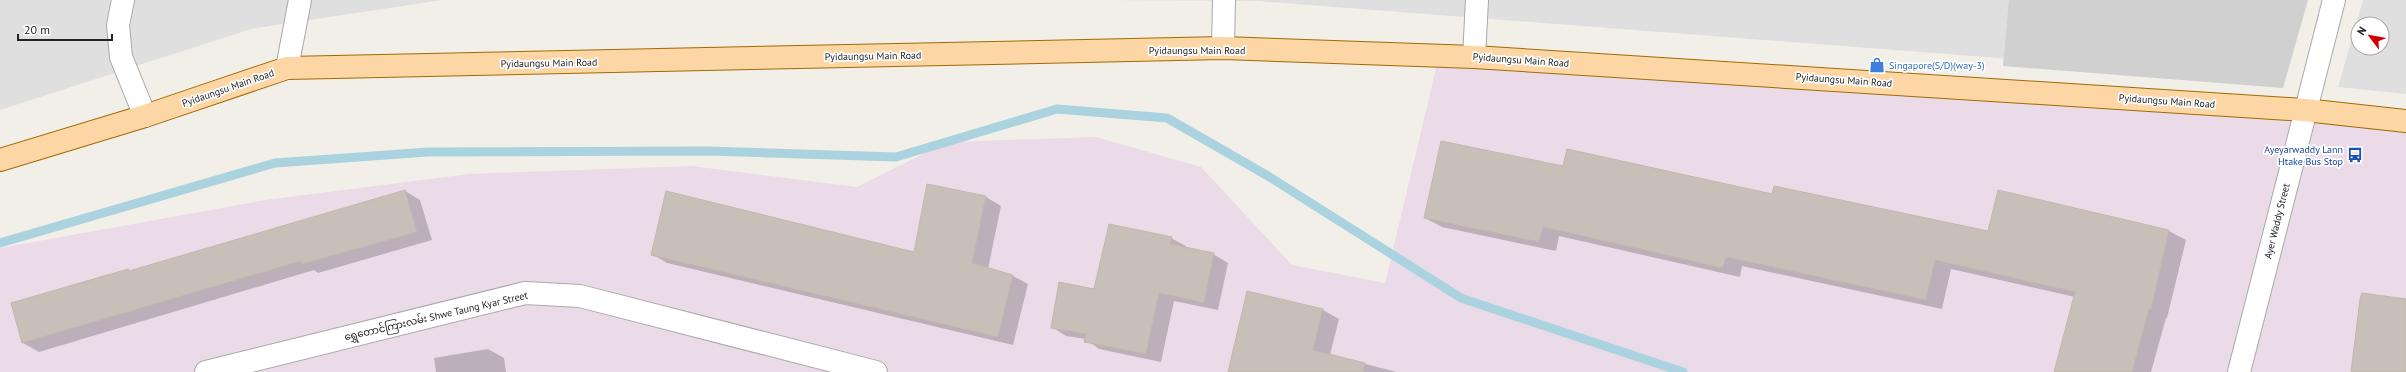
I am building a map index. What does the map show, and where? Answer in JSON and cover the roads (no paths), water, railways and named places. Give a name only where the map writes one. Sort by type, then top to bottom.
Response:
[{"type":"main road","name":"Pyidaungsu Main Road","points":[[0,160],[145,116],[287,68],[1223,48],[1474,57],[2305,110],[2406,121]]},
{"type":"street","points":[[123,0],[118,25],[121,57],[145,116]]},
{"type":"street","points":[[287,68],[300,0]]},
{"type":"street","points":[[1223,48],[1224,0]]},
{"type":"street","points":[[1474,57],[1477,0]]},
{"type":"street","name":"Ayer Waddy Street","points":[[2238,372],[2334,0]]},
{"type":"street","name":"ရွှေတောင်ကြားလမ်း Shwe Taung Kyar Street","points":[[206,372],[525,293],[580,296],[876,372]]},
{"type":"waterway","points":[[0,243],[275,163],[428,152],[708,151],[896,157],[1057,109],[1167,118],[1268,176],[1461,298],[1683,372]]},
{"type":"place","name":"Singapore(S/D)(way-3)","points":[[1877,65]]},
{"type":"place","name":"Ayeyarwaddy Lann Htake Bus Stop","points":[[2355,155]]}]
